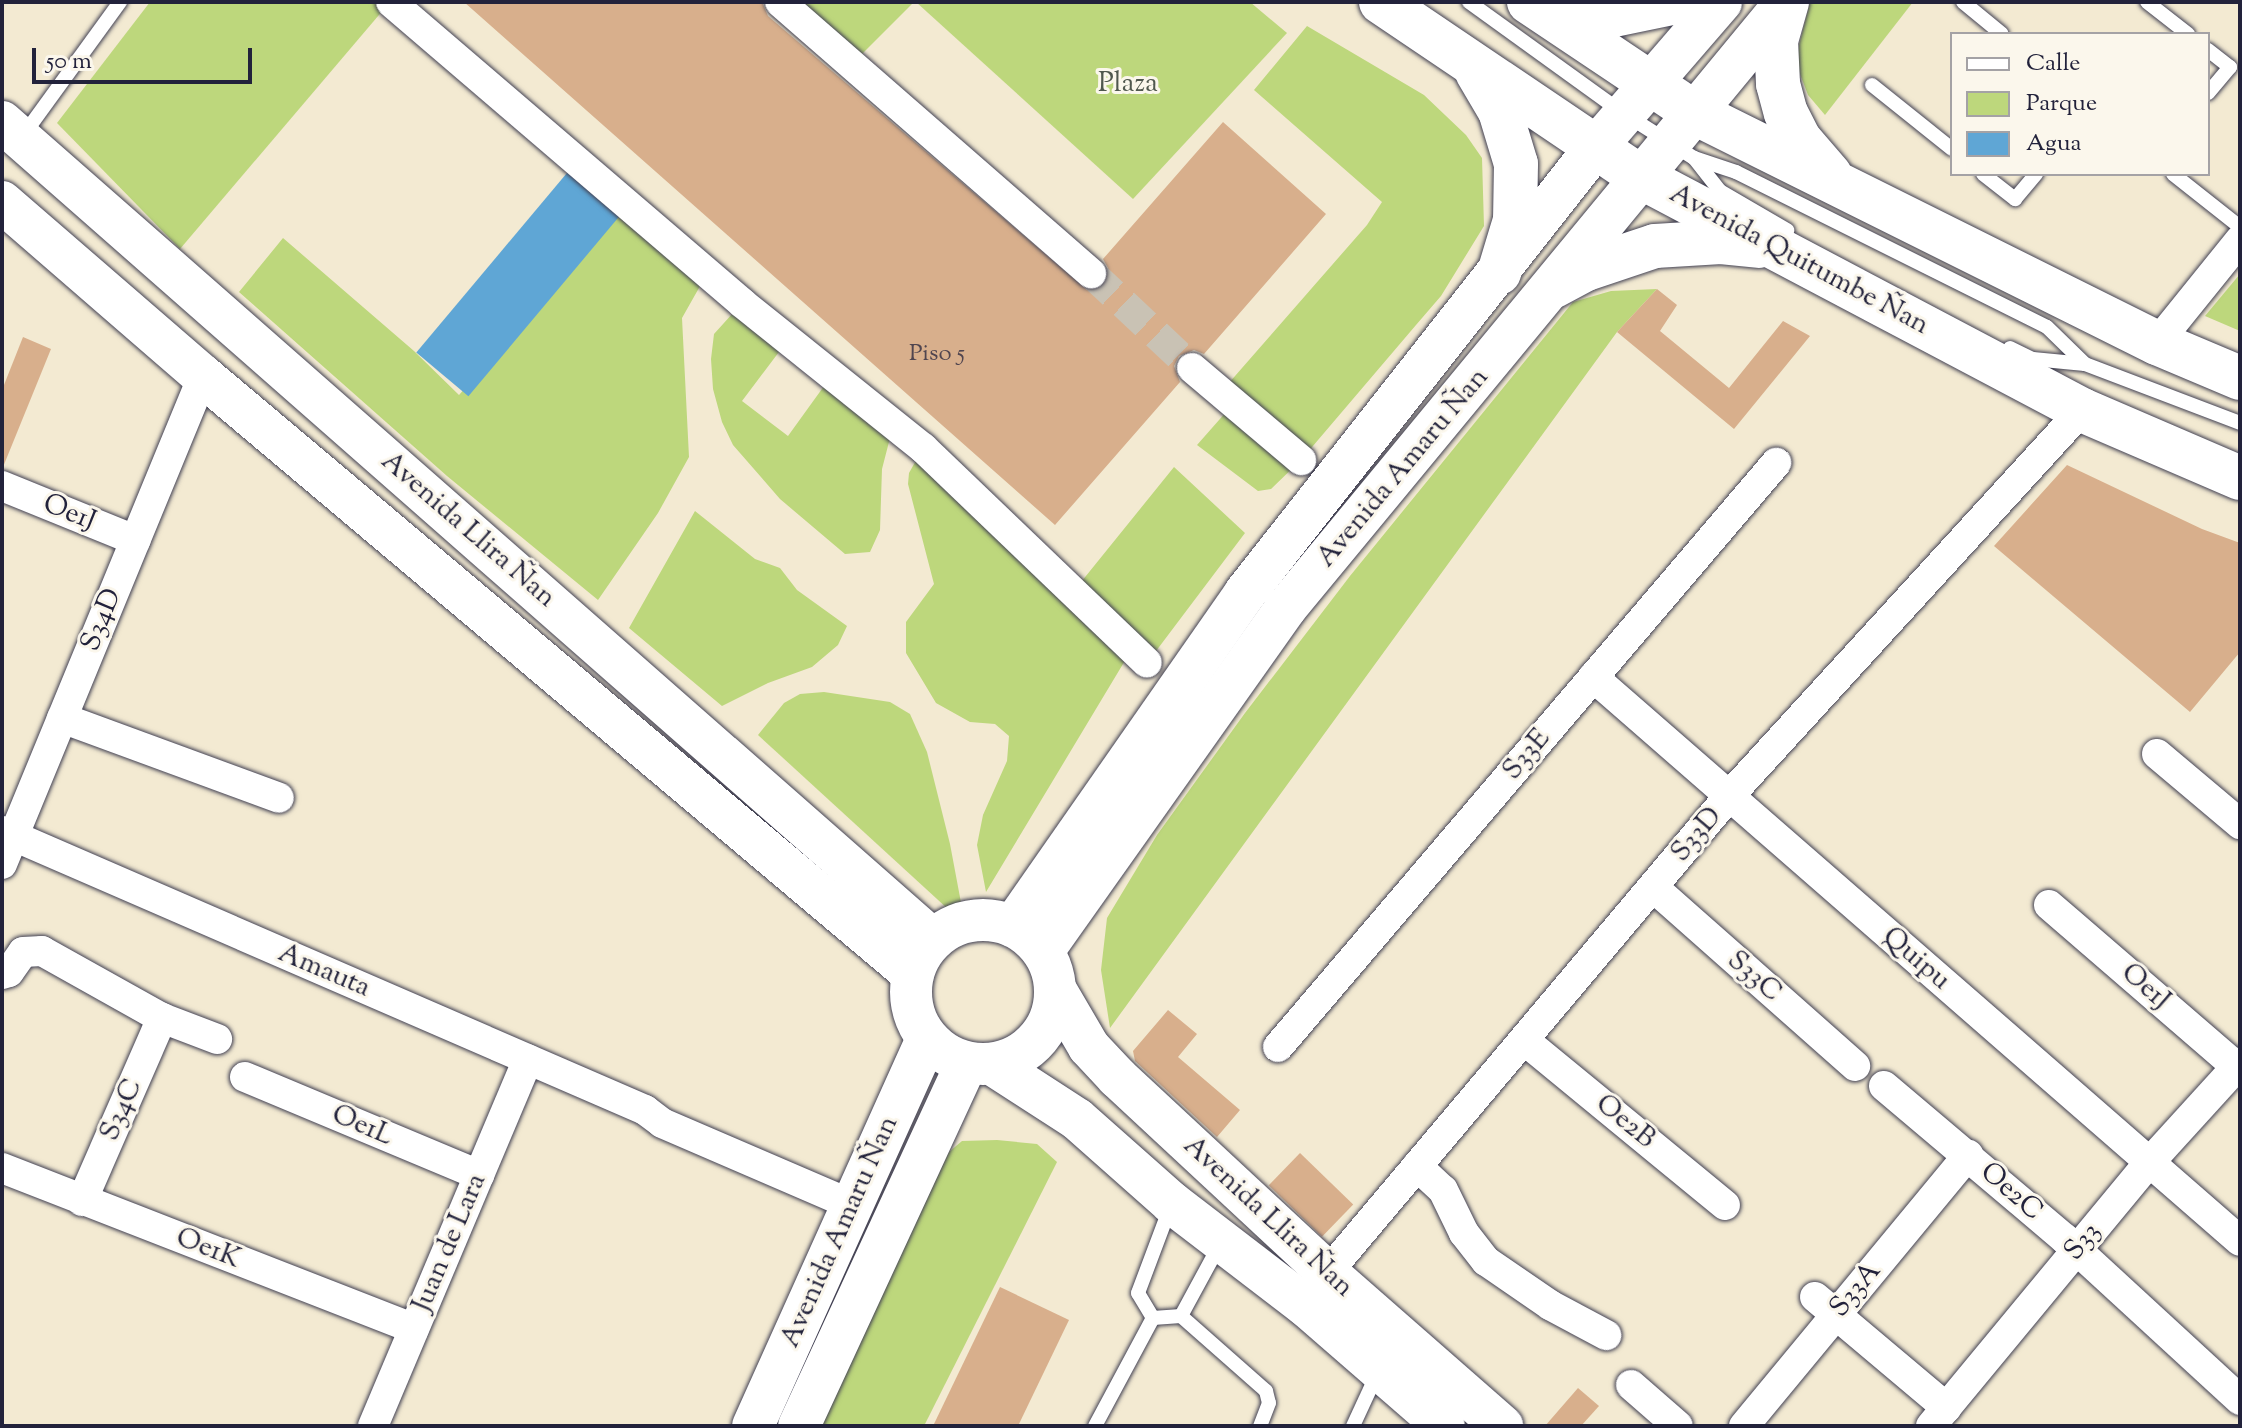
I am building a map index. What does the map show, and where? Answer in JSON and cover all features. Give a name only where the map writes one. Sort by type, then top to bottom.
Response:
[{"type":"main road","name":"Avenida Quitumbe Ñan","points":[[1381,2],[1639,176],[1791,244],[2082,410],[2240,478]]},
{"type":"main road","points":[[1534,5],[1576,15],[1614,15],[1676,2]]},
{"type":"main road","points":[[1786,2],[1776,41],[1778,84],[1786,113],[1800,140],[1839,186]]},
{"type":"main road","points":[[1534,5],[1636,98],[1686,138],[1839,186],[2157,343],[2240,378]]},
{"type":"main road","points":[[1471,64],[1500,111],[1516,164],[1515,220],[1499,273]]},
{"type":"main road","points":[[1554,286],[1586,269],[1654,246],[1721,242],[1791,244]]},
{"type":"street","points":[[391,2],[742,303],[923,448],[1147,663]]},
{"type":"street","points":[[780,2],[1091,273]]},
{"type":"street","name":"Avenida Amaru Ñan","points":[[1037,955],[1245,593],[1595,148],[1721,2]]},
{"type":"street","name":"Avenida Amaru Ñan","points":[[1037,955],[1285,609],[1554,286],[1639,176],[1686,138],[1786,2]]},
{"type":"street","name":"Avenida Llira Ñan","points":[[12,129],[923,957]]},
{"type":"street","name":"Avenida Llira Ñan","points":[[2,202],[203,376],[923,957]]},
{"type":"street","points":[[2157,343],[2240,240]]},
{"type":"street","points":[[1192,368],[1301,460]]},
{"type":"street","name":"S34D","points":[[2,864],[8,834],[62,718],[203,376]]},
{"type":"street","name":"S33D","points":[[1327,1273],[1730,795],[2082,410]]},
{"type":"street","name":"S33E","points":[[1278,1047],[1776,463]]},
{"type":"street","name":"Oe1J","points":[[2,486],[135,540]]},
{"type":"street","name":"Quipu","points":[[1593,677],[2148,1164],[2240,1241]]},
{"type":"street","points":[[62,718],[279,798]]},
{"type":"street","points":[[2157,754],[2240,824]]},
{"type":"street","name":"Amauta","points":[[8,834],[645,1110],[662,1123],[852,1205]]},
{"type":"street","name":"S33C","points":[[1653,887],[1855,1066]]},
{"type":"street","name":"Oe1J","points":[[2049,905],[2239,1067]]},
{"type":"street","points":[[985,920],[1037,955],[1051,1015],[1038,1038],[1017,1056],[980,1064],[945,1054],[927,1039],[912,1008],[923,957],[957,925],[985,920]]},
{"type":"street","points":[[2,974],[9,972],[23,952],[42,951],[162,1018],[217,1039]]},
{"type":"street","name":"Avenida Llira Ñan","points":[[1037,955],[1089,1047],[1118,1078],[1327,1273],[1502,1426]]},
{"type":"street","name":"S34C","points":[[82,1201],[162,1018]]},
{"type":"street","name":"Avenida Amaru Ñan","points":[[753,1426],[927,1039]]},
{"type":"street","name":"Oe2B","points":[[1524,1040],[1725,1205]]},
{"type":"street","name":"Juan de Lara","points":[[373,1426],[528,1059]]},
{"type":"street","name":"Avenida Llira Ñan","points":[[980,1064],[1077,1119],[1172,1203],[1305,1305],[1444,1426]]},
{"type":"street","name":"Avenida Amaru Ñan","points":[[799,1426],[980,1064]]},
{"type":"street","name":"S33","points":[[1939,1417],[2148,1164],[2239,1067]]},
{"type":"street","name":"Oe1L","points":[[245,1077],[479,1175]]},
{"type":"street","name":"Oe2C","points":[[1884,1086],[2076,1249],[2240,1400]]},
{"type":"street","name":"S33A","points":[[1744,1426],[1826,1306],[1968,1155]]},
{"type":"street","points":[[1417,1166],[1443,1190],[1464,1233],[1486,1261],[1550,1305],[1606,1335]]},
{"type":"street","name":"Oe1K","points":[[2,1168],[414,1329]]},
{"type":"street","points":[[1826,1306],[1939,1417]]},
{"type":"street","points":[[1631,1385],[1678,1426]]},
{"type":"lane","points":[[12,129],[120,2]]},
{"type":"lane","points":[[1469,2],[1636,98]]},
{"type":"lane","points":[[1963,2],[2000,32]]},
{"type":"lane","points":[[2147,2],[2185,32]]},
{"type":"lane","points":[[2210,52],[2230,67],[2210,91]]},
{"type":"lane","points":[[1872,85],[1950,147]]},
{"type":"lane","points":[[1686,138],[1720,191],[1791,244]]},
{"type":"lane","points":[[1686,138],[1736,172],[2047,327],[2085,364]]},
{"type":"lane","points":[[1986,176],[2015,199],[2034,176]]},
{"type":"lane","points":[[2176,176],[2240,227]]},
{"type":"lane","points":[[1999,342],[2033,359],[2085,364],[2240,423]]},
{"type":"lane","points":[[1153,1318],[1138,1293],[1172,1203]]},
{"type":"lane","points":[[1181,1316],[1222,1241]]},
{"type":"lane","points":[[1153,1318],[1181,1316],[1266,1391],[1269,1403],[1260,1426]]},
{"type":"lane","points":[[1095,1426],[1153,1318]]},
{"type":"lane","points":[[1353,1426],[1379,1370]]},
{"type":"green space","points":[[150,2],[390,2],[180,249],[57,123]]},
{"type":"green space","points":[[795,2],[914,2],[860,56]]},
{"type":"green space","name":"Plaza","points":[[916,2],[1250,2],[1287,33],[1133,199]]},
{"type":"green space","points":[[1810,2],[1913,2],[1825,115],[1808,95],[1795,61]]},
{"type":"green space","points":[[1307,26],[1424,95],[1466,135],[1482,158],[1484,226],[1441,296],[1301,460],[1271,489],[1258,491],[1197,445],[1234,403],[1221,392],[1367,225],[1382,202],[1254,90]]},
{"type":"green space","points":[[629,205],[708,272],[682,318],[689,457],[658,513],[598,600],[447,476],[239,292],[283,238],[414,351],[459,395]]},
{"type":"green space","points":[[2240,274],[2240,331],[2205,316]]},
{"type":"green space","points":[[1657,289],[1617,332],[1110,1028],[1101,970],[1107,918],[1157,835],[1245,713],[1350,576],[1573,302],[1611,291]]},
{"type":"green space","points":[[742,303],[788,340],[742,401],[788,436],[832,375],[890,438],[882,469],[880,530],[870,552],[845,554],[780,499],[733,445],[722,422],[713,389],[711,359],[714,334]]},
{"type":"green space","points":[[923,448],[1073,592],[1174,467],[1245,533],[1147,663],[1132,649],[986,892],[977,845],[983,815],[1007,761],[1009,736],[995,724],[970,722],[936,703],[906,653],[906,622],[934,584],[908,484],[909,473]]},
{"type":"green space","points":[[695,511],[755,559],[780,568],[797,590],[847,626],[838,645],[812,667],[768,683],[722,706],[629,628]]},
{"type":"green space","points":[[824,692],[890,702],[910,714],[927,752],[962,908],[949,910],[758,735],[784,703],[800,694]]},
{"type":"green space","points":[[962,1141],[1037,1144],[1057,1162],[924,1426],[819,1426],[949,1152]]},
{"type":"water","points":[[577,161],[629,205],[468,396],[416,353]]},
{"type":"building","points":[[464,2],[762,2],[768,16],[1087,290],[1105,284],[1108,268],[1103,259],[1223,122],[1326,214],[1204,354],[1194,350],[1179,356],[1174,366],[1180,382],[1055,525]]},
{"type":"building","points":[[1657,289],[1677,305],[1660,331],[1729,388],[1783,321],[1810,336],[1734,429],[1617,332]]},
{"type":"building","points":[[23,337],[51,349],[3,467],[2,390]]},
{"type":"building","points":[[2067,465],[2202,529],[2240,543],[2240,652],[2190,712],[1994,546]]},
{"type":"building","points":[[1168,1010],[1197,1034],[1178,1057],[1240,1110],[1217,1137],[1135,1061],[1133,1051]]},
{"type":"building","points":[[1300,1153],[1353,1204],[1322,1237],[1269,1185]]},
{"type":"building","points":[[1000,1287],[1069,1320],[1018,1426],[933,1426]]},
{"type":"building","points":[[1578,1388],[1599,1406],[1581,1426],[1545,1426]]},
{"type":"tunnel","points":[[1091,273],[1192,368]]}]
